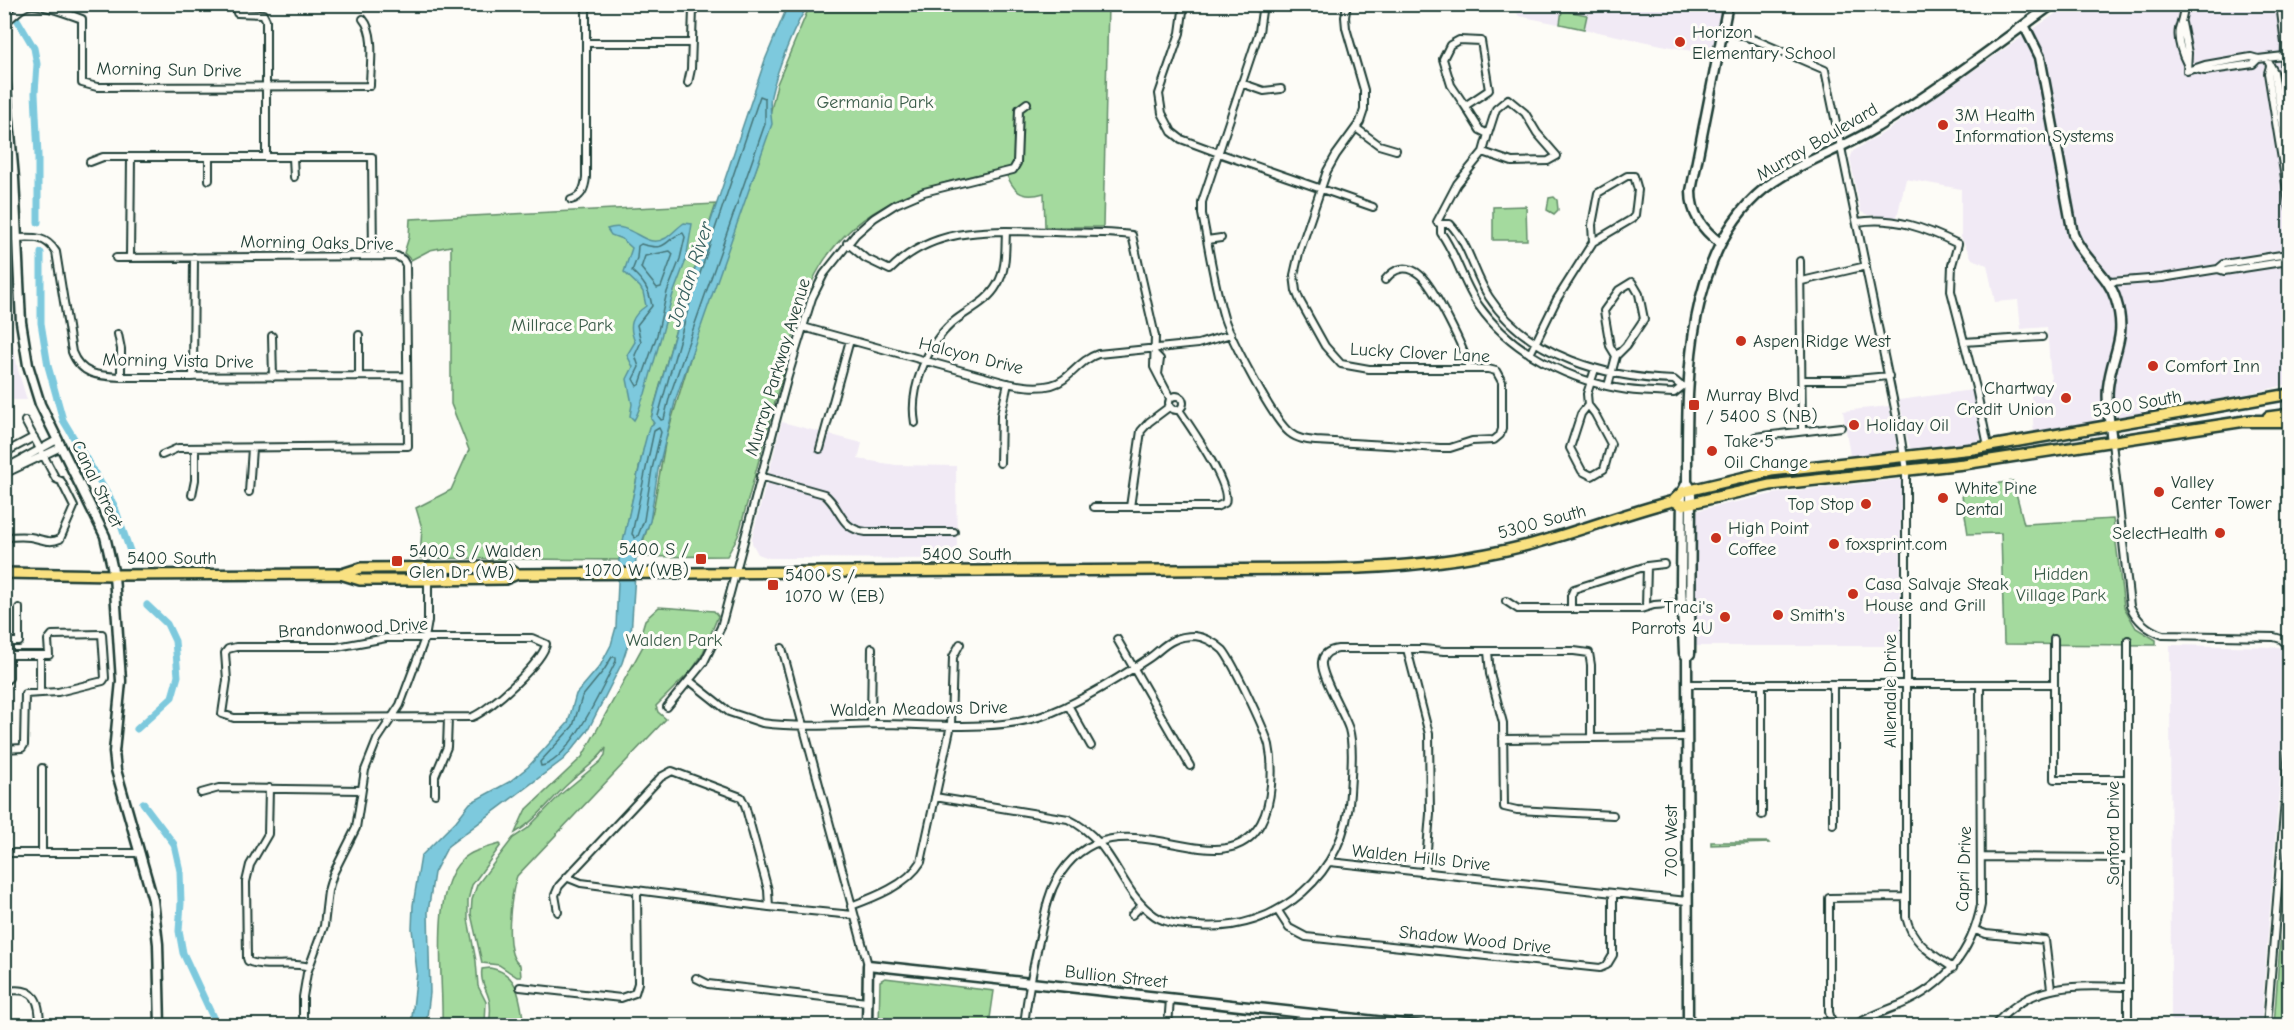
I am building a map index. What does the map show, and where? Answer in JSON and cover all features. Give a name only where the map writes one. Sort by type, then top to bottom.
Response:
[{"type":"highway","points":[[2246,421],[2289,421]]},
{"type":"main road","name":"5300 South","points":[[1682,503],[1687,488],[1772,471],[1988,446],[2289,394]]},
{"type":"main road","name":"5300 South","points":[[1417,564],[1532,544],[1682,503],[1770,485],[1906,470],[2112,442],[2289,414]]},
{"type":"main road","name":"5400 South","points":[[340,574],[360,580],[428,580],[505,579],[517,574],[609,572],[1316,569],[1417,564]]},
{"type":"main road","name":"5400 South","points":[[4,573],[340,574],[361,568],[506,567],[517,574]]},
{"type":"street","points":[[571,200],[580,195],[585,188],[586,177],[586,4]]},
{"type":"street","points":[[1184,4],[1179,36],[1160,90],[1161,110],[1167,126],[1174,135],[1218,153],[1373,207]]},
{"type":"street","points":[[1231,334],[1222,311],[1207,240],[1202,202],[1260,27],[1263,4]]},
{"type":"street","name":"Lucky Clover Lane","points":[[1231,334],[1277,418],[1287,431],[1297,438],[1450,448],[1472,441],[1498,438],[1502,429],[1501,377],[1494,370],[1362,369],[1341,364],[1332,356],[1300,301],[1294,280],[1297,258],[1320,189],[1333,160],[1363,114],[1365,100],[1346,28],[1347,4]]},
{"type":"street","points":[[1720,243],[1705,231],[1698,220],[1692,207],[1691,191],[1728,4]]},
{"type":"street","name":"Murray Boulevard","points":[[1682,503],[1687,488],[1684,386],[1702,297],[1720,243],[1739,215],[1765,189],[1782,177],[1842,147],[1898,114],[2053,4]]},
{"type":"street","points":[[2184,4],[2182,23],[2188,53],[2187,67],[2196,69],[2205,65],[2251,57],[2258,59],[2284,56]]},
{"type":"street","points":[[2280,4],[2285,44],[2284,73],[2289,110]]},
{"type":"street","name":"Morning Sun Drive","points":[[5,22],[21,10],[33,5],[82,19],[82,83],[97,87],[370,86],[370,35],[368,25],[363,19]]},
{"type":"street","points":[[688,83],[691,69],[693,9]]},
{"type":"street","points":[[237,13],[263,14],[267,26],[266,157]]},
{"type":"street","points":[[2024,25],[2040,57],[2073,234],[2081,249],[2110,282],[2118,306],[2121,330],[2108,385],[2110,426],[2130,606],[2139,621],[2155,633],[2274,637],[2281,639],[2289,646]]},
{"type":"street","name":"Allendale Drive","points":[[1723,29],[1758,41],[1825,70],[1889,376],[1906,470],[1906,917],[1912,935],[1928,951],[1953,968]]},
{"type":"street","points":[[1465,106],[1489,90],[1481,41],[1455,42],[1444,55],[1448,77],[1465,106],[1480,130],[1488,134]]},
{"type":"street","points":[[587,43],[692,43]]},
{"type":"street","points":[[2269,58],[2268,73],[2289,209]]},
{"type":"street","name":"Canal Street","points":[[4,65],[21,322],[26,359],[40,404],[105,536],[114,575],[121,681],[114,752],[116,770],[150,886],[155,915],[160,1026]]},
{"type":"street","points":[[2270,66],[2274,72],[2289,168]]},
{"type":"street","points":[[1241,83],[1264,91],[1281,89]]},
{"type":"street","points":[[1439,223],[1450,224],[1457,232],[1484,288],[1496,306],[1514,326],[1536,342],[1611,374],[1674,380],[1684,386],[1674,393],[1637,391],[1591,381],[1530,354],[1498,329],[1480,308],[1441,233],[1439,223],[1457,184],[1483,152],[1496,109],[1508,99],[1525,113],[1537,133],[1557,156],[1548,161],[1512,162],[1483,152]]},
{"type":"street","name":"Murray Parkway Avenue","points":[[667,707],[704,662],[714,643],[726,610],[760,476],[817,285],[831,262],[847,243],[874,218],[896,204],[924,192],[1011,171],[1017,163],[1019,110],[1027,103]]},
{"type":"street","points":[[1356,128],[1383,148],[1396,150]]},
{"type":"street","points":[[90,162],[103,157],[372,156],[373,256]]},
{"type":"street","points":[[130,258],[131,157]]},
{"type":"street","points":[[209,157],[209,180]]},
{"type":"street","points":[[293,157],[294,177]]},
{"type":"street","points":[[1530,354],[1557,299],[1593,242],[1635,215],[1638,190],[1634,176],[1620,178],[1598,193],[1592,225],[1593,242]]},
{"type":"street","points":[[1857,222],[1886,220],[1909,223],[1958,244],[1952,265],[1951,291],[1988,446]]},
{"type":"street","points":[[847,243],[865,258],[890,270],[917,248],[942,237],[975,231],[1132,235],[1155,336],[1155,351],[1152,360],[1170,398],[1169,407],[1141,431],[1130,507]]},
{"type":"street","points":[[915,423],[914,402],[932,348],[944,331],[987,298],[998,284],[1004,269],[1006,231]]},
{"type":"street","name":"Morning Vista Drive","points":[[17,238],[38,237],[52,245],[56,252],[72,352],[80,367],[94,375],[121,377],[407,376]]},
{"type":"street","points":[[1207,240],[1221,238]]},
{"type":"street","name":"Morning Oaks Drive","points":[[116,258],[397,256],[403,260],[406,265],[408,446],[252,448]]},
{"type":"street","points":[[193,377],[194,257]]},
{"type":"street","points":[[2110,282],[2162,278],[2218,269],[2224,271],[2282,262],[2289,257]]},
{"type":"street","points":[[1800,261],[1802,430]]},
{"type":"street","points":[[1802,280],[1866,266]]},
{"type":"street","points":[[1385,280],[1391,272],[1399,268],[1411,270],[1421,276],[1456,334],[1466,354],[1469,369]]},
{"type":"street","points":[[1608,386],[1616,356],[1644,320],[1639,294],[1632,282],[1619,290],[1604,312],[1610,346],[1616,356]]},
{"type":"street","name":"Halcyon Drive","points":[[803,327],[1008,384],[1031,386],[1055,384],[1092,356],[1104,353],[1155,351],[1198,344],[1231,334]]},
{"type":"street","points":[[118,334],[121,349],[121,377]]},
{"type":"street","points":[[359,335],[359,376]]},
{"type":"street","points":[[272,336],[273,377]]},
{"type":"street","points":[[1964,342],[2042,337]]},
{"type":"street","points":[[820,449],[850,340]]},
{"type":"street","points":[[1588,405],[1581,414],[1570,448],[1582,471],[1592,476],[1604,469],[1611,444],[1588,405],[1587,394],[1595,369]]},
{"type":"street","points":[[1802,380],[1845,380],[1889,376]]},
{"type":"street","points":[[1000,463],[1001,415],[1008,384]]},
{"type":"street","points":[[1170,398],[1176,396],[1181,398],[1183,405],[1179,410]]},
{"type":"street","points":[[1169,407],[1179,410]]},
{"type":"street","points":[[1094,507],[1223,506],[1227,501],[1227,493],[1209,456],[1179,410]]},
{"type":"street","points":[[4,537],[31,537],[50,542],[60,539],[74,507],[25,421]]},
{"type":"street","points":[[1755,437],[1841,427]]},
{"type":"street","points":[[4,453],[34,438]]},
{"type":"street","points":[[4,469],[40,449],[59,444]]},
{"type":"street","points":[[4,474],[44,456],[59,444]]},
{"type":"street","points":[[192,495],[195,480],[195,448]]},
{"type":"street","points":[[162,454],[174,449],[252,448],[249,492]]},
{"type":"street","points":[[760,476],[824,494],[830,499],[845,524],[857,531],[954,532]]},
{"type":"street","name":"700 West","points":[[1682,503],[1682,603],[1684,653],[1687,657],[1688,1026]]},
{"type":"street","name":"700 West","points":[[1682,503],[1691,629],[1690,654],[1687,657]]},
{"type":"street","points":[[1571,609],[1571,596],[1574,589],[1647,566],[1664,564]]},
{"type":"street","points":[[1646,607],[1647,566]]},
{"type":"street","points":[[303,1026],[303,997],[309,967],[324,926],[333,874],[356,828],[361,790],[377,740],[400,705],[425,638],[428,621],[428,580]]},
{"type":"street","points":[[1506,601],[1518,609],[1641,609],[1682,603]]},
{"type":"street","points":[[9,642],[20,642],[20,608]]},
{"type":"street","points":[[4,633],[8,634],[9,642],[9,680],[4,682]]},
{"type":"street","points":[[4,749],[23,747],[25,694],[57,692],[103,681],[105,675],[102,634],[52,635],[48,640],[48,655],[9,655]]},
{"type":"street","name":"Brandonwood Drive","points":[[392,718],[231,718],[222,714],[227,680],[225,653],[228,649],[236,647],[337,647],[386,638],[532,638],[546,644],[540,657],[488,709],[472,717],[448,718]]},
{"type":"street","name":"Walden Meadows Drive","points":[[690,681],[720,706],[740,717],[774,725],[1013,723],[1040,717],[1068,705],[1133,668],[1175,639],[1205,638],[1228,657],[1269,745],[1270,801],[1262,821],[1254,834],[1226,849],[1204,850],[1141,837],[1120,837],[1099,843],[1073,860],[1056,882],[1047,905],[1030,983],[1024,1026]]},
{"type":"street","points":[[1117,639],[1190,766]]},
{"type":"street","points":[[2054,639],[2054,779],[2128,779]]},
{"type":"street","name":"Sanford Drive","points":[[2128,640],[2128,1026]]},
{"type":"street","points":[[851,906],[901,883],[916,870],[921,862],[951,725],[953,657],[960,644]]},
{"type":"street","points":[[783,648],[868,965],[867,1026]]},
{"type":"street","points":[[872,648],[872,724]]},
{"type":"street","points":[[1407,649],[1430,734],[1430,814],[1425,873]]},
{"type":"street","points":[[1330,862],[1340,839],[1349,807],[1351,740],[1346,720],[1322,668],[1324,655],[1332,650],[1589,652],[1591,738]]},
{"type":"street","points":[[1488,651],[1503,723],[1504,807],[1517,810],[1613,815]]},
{"type":"street","points":[[40,655],[40,692]]},
{"type":"street","points":[[1687,684],[2054,684]]},
{"type":"street","points":[[1762,684],[1762,815]]},
{"type":"street","points":[[1833,684],[1833,824]]},
{"type":"street","name":"Capri Drive","points":[[1853,1026],[1924,993],[1953,968],[1965,951],[1975,930],[1981,905],[1980,684]]},
{"type":"street","points":[[1068,705],[1091,746]]},
{"type":"street","points":[[392,718],[448,718],[447,747],[434,781],[435,794]]},
{"type":"street","points":[[1503,739],[1687,737]]},
{"type":"street","points":[[2267,1026],[2289,737]]},
{"type":"street","points":[[42,768],[42,853]]},
{"type":"street","points":[[558,912],[555,895],[559,886],[661,777],[667,772],[675,771],[737,795],[743,801],[768,890],[769,907]]},
{"type":"street","points":[[201,793],[219,788],[361,790]]},
{"type":"street","points":[[270,788],[268,834],[250,865],[247,876],[247,958],[248,961],[255,963],[298,964],[309,967]]},
{"type":"street","name":"Walden Hills Drive","points":[[935,797],[1068,819],[1086,830],[1099,843],[1142,905],[1154,915],[1168,922],[1212,927],[1243,923],[1278,911],[1303,894],[1330,862],[1687,900]]},
{"type":"street","points":[[4,853],[140,853]]},
{"type":"street","points":[[1981,858],[2128,858]]},
{"type":"street","points":[[567,877],[581,883],[769,907],[853,915]]},
{"type":"street","points":[[520,987],[621,998],[634,993],[638,983],[637,890]]},
{"type":"street","name":"Shadow Wood Drive","points":[[1278,911],[1294,931],[1316,939],[1600,968],[1607,965],[1613,956],[1613,893]]},
{"type":"street","points":[[1833,1026],[1829,1012],[1829,898],[1905,897]]},
{"type":"street","points":[[1132,915],[1142,905]]},
{"type":"street","points":[[1975,930],[1986,934],[2045,939],[2051,989]]},
{"type":"street","name":"Bullion Street","points":[[868,965],[1385,1024],[1421,1026]]},
{"type":"street","points":[[696,978],[708,984],[867,1002]]},
{"type":"street","points":[[1994,1026],[2017,1004],[2051,989],[2073,986],[2128,987]]},
{"type":"street","points":[[8,991],[25,990],[34,998],[40,1009],[40,1026]]},
{"type":"street","points":[[1168,1026],[1170,999]]},
{"type":"shaded area","name":"Horizon Elementary School","points":[[1511,5],[1721,5],[1711,55],[1519,16]]},
{"type":"shaded area","points":[[2068,5],[2289,5],[2289,384],[2252,393],[2034,433],[2030,384],[2051,381],[2047,327],[2021,329],[2018,300],[1995,302],[1987,265],[1972,259],[1961,237],[1961,189],[1906,179],[1897,217],[1868,215],[1861,212],[1850,159],[1853,151],[1888,130]]},
{"type":"shaded area","points":[[4,194],[13,344],[27,400],[5,400]]},
{"type":"shaded area","points":[[1972,390],[1981,431],[1980,441],[1917,450],[1910,448],[1899,400]]},
{"type":"shaded area","points":[[1889,406],[1897,445],[1894,451],[1850,456],[1843,411]]},
{"type":"shaded area","points":[[782,422],[862,443],[858,459],[896,465],[956,466],[957,559],[769,558],[758,554],[752,538]]},
{"type":"shaded area","points":[[1901,479],[1900,646],[1693,646],[1694,511],[1778,493]]},
{"type":"shaded area","points":[[2170,645],[2281,647],[2288,655],[2261,1025],[2171,1025]]},
{"type":"green space","name":"Germania Park","points":[[810,5],[1108,5],[1103,227],[1045,227],[1044,193],[1029,195],[1018,192],[1004,169],[923,189],[873,213],[851,229],[832,249],[810,286],[797,323],[738,536],[727,556],[638,557],[653,511],[666,438],[708,299],[760,158],[777,84]]},
{"type":"green space","points":[[1562,10],[1587,15],[1584,29],[1560,24]]},
{"type":"green space","points":[[1554,197],[1557,200],[1558,210],[1554,214],[1547,210],[1549,198]]},
{"type":"green space","name":"Millrace Park","points":[[716,204],[683,304],[651,418],[654,423],[645,446],[619,560],[420,558],[422,528],[416,508],[451,490],[469,450],[451,404],[451,246],[430,250],[411,260],[404,253],[409,237],[410,219]]},
{"type":"green space","points":[[1526,206],[1527,240],[1493,240],[1493,207]]},
{"type":"green space","name":"Hidden Village Park","points":[[2013,481],[2024,524],[2113,519],[2124,607],[2136,628],[2156,640],[2156,645],[2004,644],[2001,533],[1968,534],[1961,489]]},
{"type":"green space","name":"Walden Park","points":[[659,607],[714,611],[718,616],[702,655],[692,670],[656,706],[658,712],[666,719],[517,876],[512,895],[510,937],[514,959],[520,965],[521,977],[517,977],[499,965],[482,963],[471,914],[472,900],[477,885],[513,838],[527,829],[560,795],[601,761],[605,755],[606,748],[537,816],[515,833],[525,811],[582,757],[643,646],[641,633],[645,620]]},
{"type":"green space","points":[[2289,826],[2289,1025],[2274,1025]]},
{"type":"green space","points":[[1711,842],[1768,842],[1769,843],[1711,845]]},
{"type":"green space","points":[[500,844],[472,885],[468,900],[468,919],[478,986],[486,1002],[485,1025],[442,1025],[440,938],[445,893],[452,874],[462,860],[475,852]]},
{"type":"green space","points":[[490,968],[500,971],[513,982],[517,989],[524,1025],[489,1025],[490,1006],[482,969]]},
{"type":"green space","points":[[885,978],[994,991],[989,1025],[879,1025],[880,981]]},
{"type":"water","points":[[788,5],[809,5],[792,35],[777,74],[770,99],[772,124],[676,398],[658,470],[650,521],[636,558],[631,635],[622,663],[588,730],[564,759],[448,846],[434,873],[428,912],[430,993],[426,1025],[411,1026],[417,972],[412,929],[413,905],[421,856],[456,821],[470,803],[509,782],[528,767],[568,723],[576,694],[600,666],[611,645],[616,627],[619,560],[644,446],[649,427],[654,423],[651,419],[683,304],[765,60]]},
{"type":"water","points":[[684,223],[692,224],[686,260],[673,294],[645,394],[634,420],[630,416],[632,404],[627,379],[633,367],[627,355],[635,342],[632,322],[646,306],[640,287],[624,272],[632,248],[622,239],[611,235],[607,229],[624,228],[651,241],[658,241],[666,238]]},
{"type":"waterway","points":[[8,4],[34,48],[37,64],[35,93],[38,222]]},
{"type":"waterway","points":[[41,253],[41,323],[48,366],[63,420],[114,505],[131,554]]},
{"type":"waterway","points":[[137,729],[172,697],[178,676],[175,641],[167,624],[147,605]]},
{"type":"waterway","points":[[143,803],[174,844],[180,871],[179,931],[183,953],[217,1026]]},
{"type":"place","name":"Horizon Elementary School","points":[[1680,42]]},
{"type":"place","name":"3M Health Information Systems","points":[[1943,125]]},
{"type":"place","name":"Aspen Ridge West","points":[[1741,341]]},
{"type":"place","name":"Comfort Inn","points":[[2153,366]]},
{"type":"place","name":"Chartway Credit Union","points":[[2066,398]]},
{"type":"place","name":"Murray Blvd / 5400 S (NB)","points":[[1694,405]]},
{"type":"place","name":"Holiday Oil","points":[[1854,425]]},
{"type":"place","name":"Take 5 Oil Change","points":[[1712,451]]},
{"type":"place","name":"Valley Center Tower","points":[[2159,492]]},
{"type":"place","name":"White Pine Dental","points":[[1943,498]]},
{"type":"place","name":"Top Stop","points":[[1866,504]]},
{"type":"place","name":"SelectHealth","points":[[2220,533]]},
{"type":"place","name":"High Point Coffee","points":[[1716,538]]},
{"type":"place","name":"foxsprint.com","points":[[1834,544]]},
{"type":"place","name":"5400 S / 1070 W (WB)","points":[[701,559]]},
{"type":"place","name":"5400 S / Walden Glen Dr (WB)","points":[[397,561]]},
{"type":"place","name":"5400 S / 1070 W (EB)","points":[[773,585]]},
{"type":"place","name":"Casa Salvaje Steak House and Grill","points":[[1853,594]]},
{"type":"place","name":"Smith's","points":[[1778,615]]},
{"type":"place","name":"Traci's Parrots 4U","points":[[1725,617]]},
{"type":"water label","name":"Jordan River","points":[[690,274]]}]
